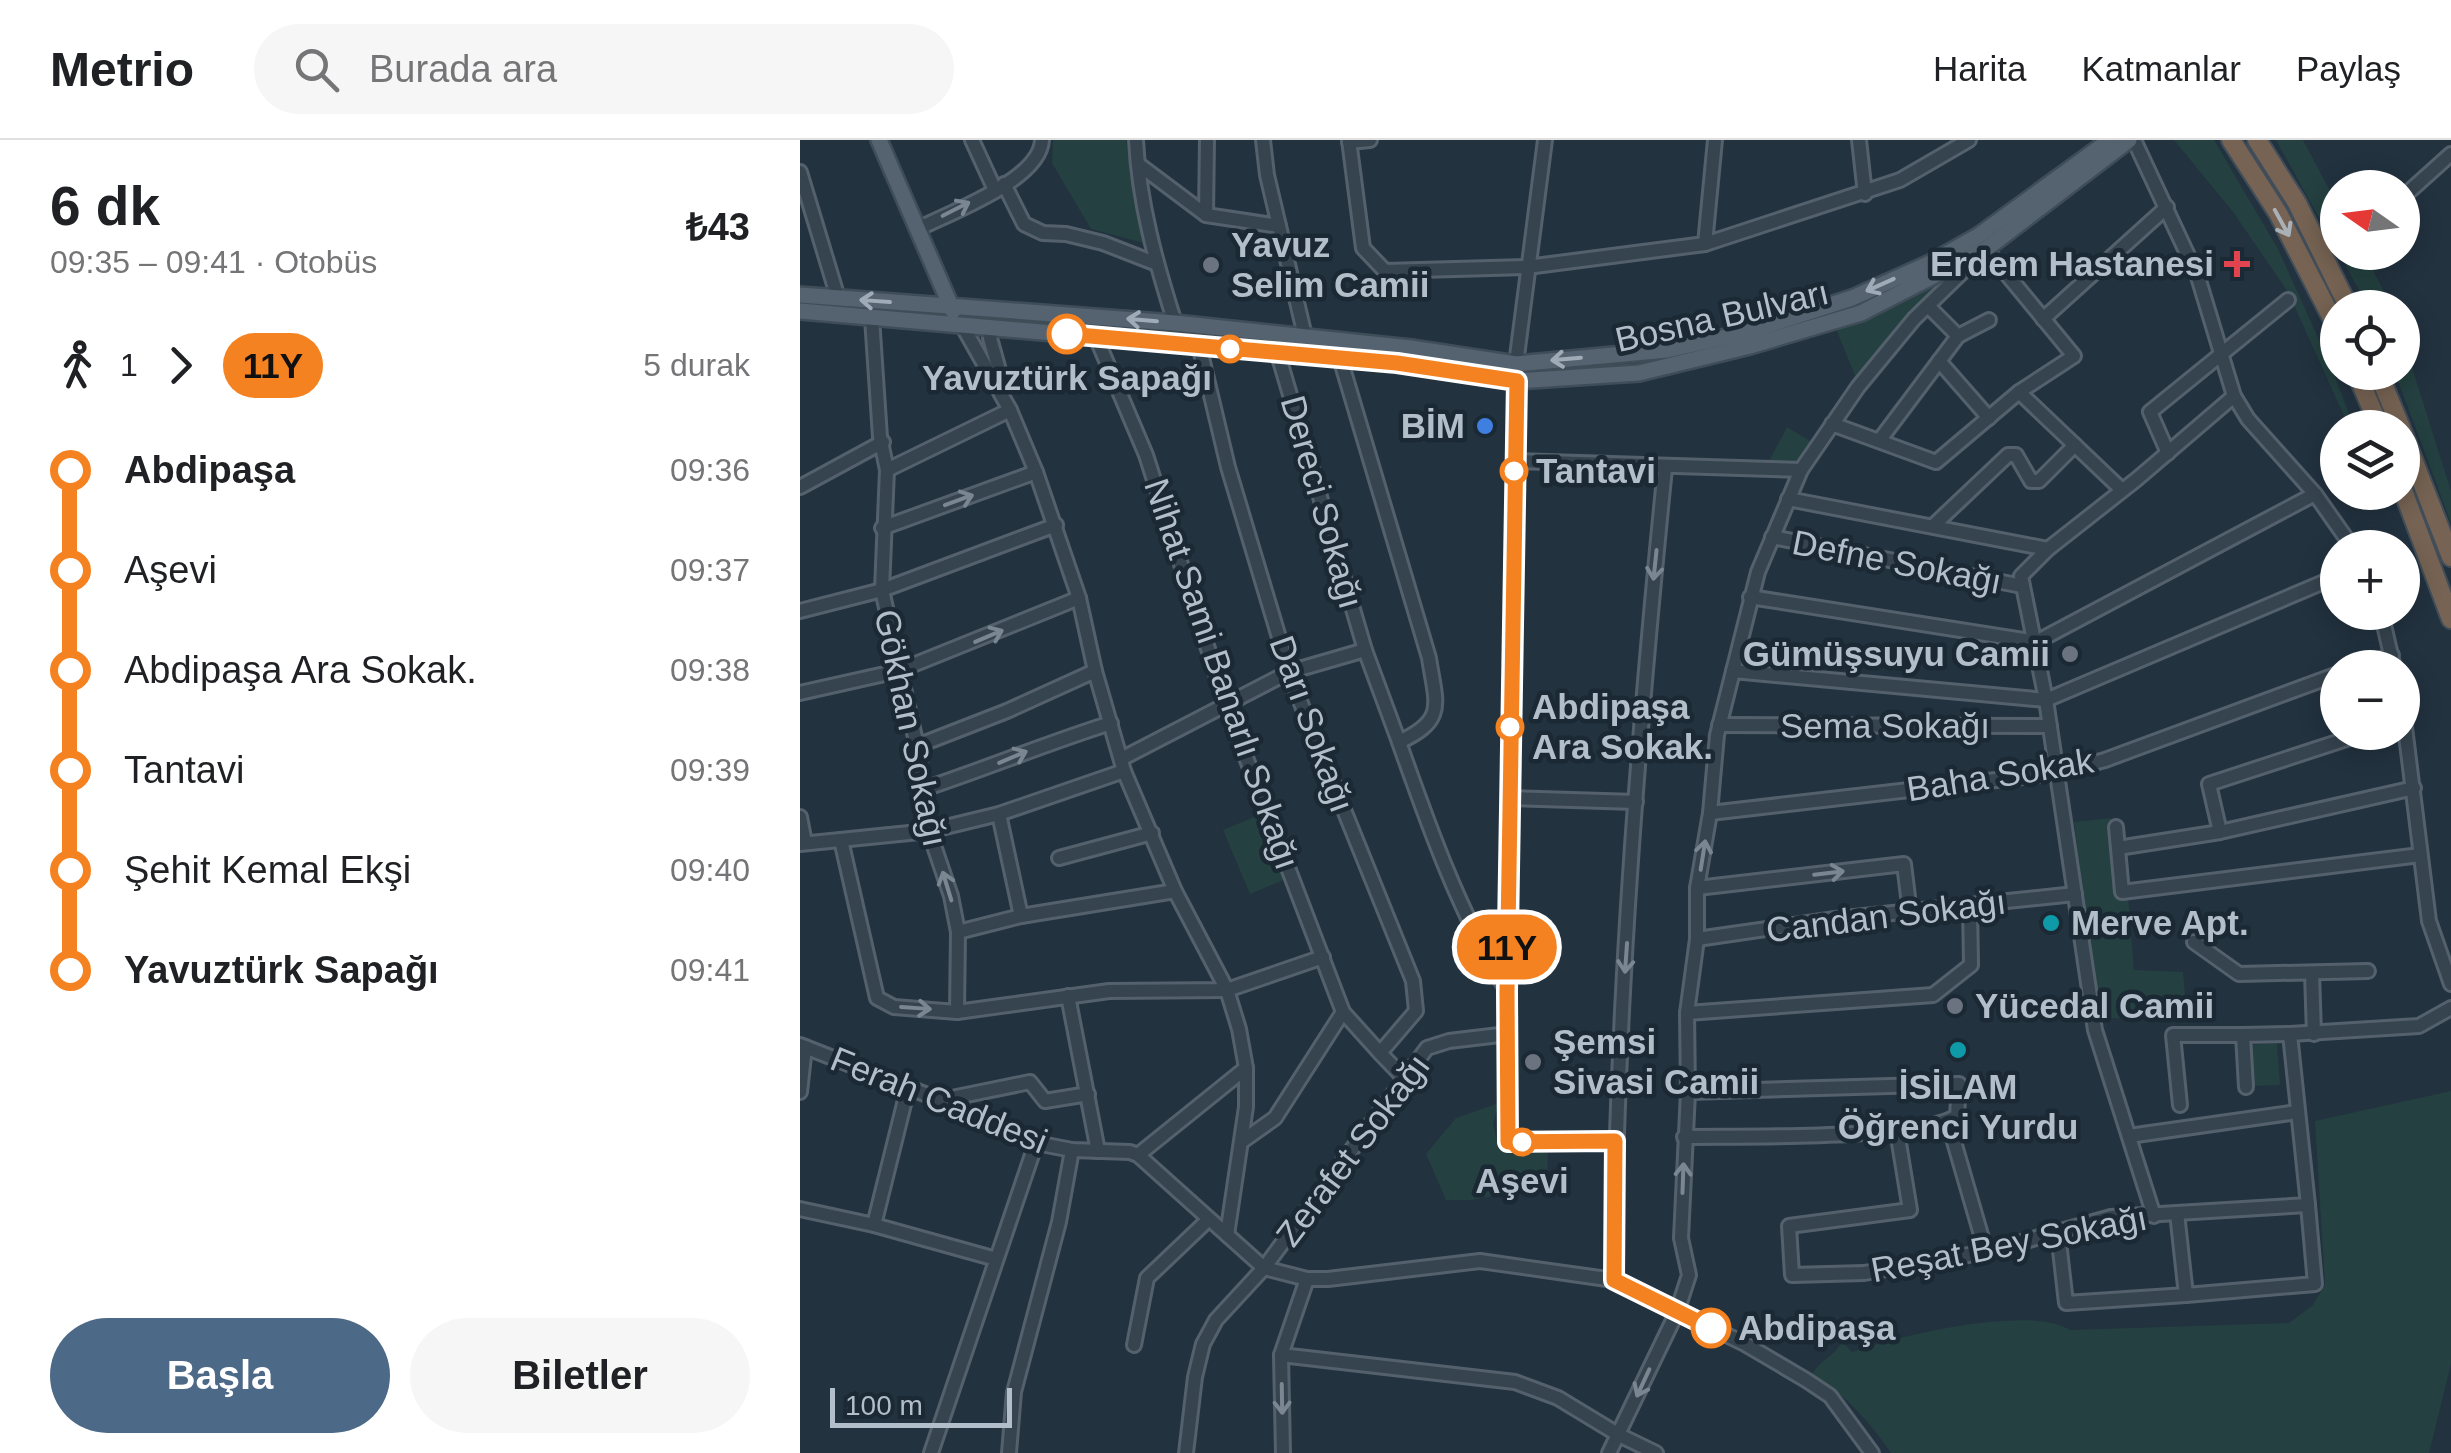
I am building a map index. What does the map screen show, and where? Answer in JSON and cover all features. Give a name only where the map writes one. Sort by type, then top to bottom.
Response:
[{"type":"highway","points":[[2231,140],[2278,213],[2320,295]]},
{"type":"highway","points":[[2256,140],[2297,203],[2341,290]]},
{"type":"highway","points":[[2420,476],[2451,557]]},
{"type":"highway","points":[[2410,510],[2451,619]]},
{"type":"main road","points":[[879,140],[962,325]]},
{"type":"main road","name":"Bosna Bulvarı","points":[[800,296],[1305,336],[1454,353],[1517,372],[1692,345],[1744,333],[1852,298],[1978,236],[2110,140]]},
{"type":"main road","name":"Bosna Bulvarı","points":[[800,312],[1517,372],[1639,373],[1861,313],[1986,250],[2132,140]]},
{"type":"main road","points":[[910,321],[950,305]]},
{"type":"street","points":[[972,140],[1024,224],[1043,233],[1104,243],[1156,264]]},
{"type":"street","points":[[918,229],[1032,167],[1042,152],[1042,140]]},
{"type":"street","points":[[1136,140],[1156,264],[1175,323]]},
{"type":"street","points":[[1206,215],[1207,140]]},
{"type":"street","points":[[1263,140],[1305,336]]},
{"type":"street","points":[[1370,140],[1349,141],[1364,248],[1385,270],[1527,266],[1705,244],[1866,194],[1900,180],[1969,140]]},
{"type":"street","points":[[1545,140],[1517,372],[1508,1142],[1615,1141]]},
{"type":"street","points":[[1705,244],[1715,140]]},
{"type":"street","points":[[1859,140],[1866,194]]},
{"type":"street","points":[[2132,140],[2198,277],[2234,396],[2248,419],[2315,494],[2340,530]]},
{"type":"street","points":[[2420,182],[2451,154]]},
{"type":"street","points":[[1138,164],[1206,215],[1279,226]]},
{"type":"street","points":[[800,172],[838,298]]},
{"type":"street","points":[[2043,318],[2166,206]]},
{"type":"street","points":[[1609,1453],[1676,1312],[1689,1274],[1681,1238],[1688,1092],[1687,1013],[1698,939],[1697,888],[1720,725],[1750,596],[1788,499],[1801,470],[1832,424],[1869,373],[1914,318],[1986,250],[2074,356],[2019,392],[1936,462],[1832,424]]},
{"type":"street","points":[[2168,453],[2150,412],[2288,300]]},
{"type":"street","points":[[1928,306],[1958,336]]},
{"type":"street","name":"Gökhan Sokağı","points":[[872,318],[878,351],[875,375],[886,435],[882,590],[917,746],[929,831],[951,896],[958,932],[957,1012]]},
{"type":"street","points":[[1880,442],[1958,336],[1989,320]]},
{"type":"street","points":[[962,325],[1010,410],[1036,472],[1079,598],[1122,765],[1175,891],[1227,990],[1246,1068],[1244,1140],[1227,1235]]},
{"type":"street","points":[[991,328],[990,338],[1010,410]]},
{"type":"street","name":"Nihat Sami Banarlı Sokağı","points":[[1096,337],[1146,454],[1226,705],[1343,1012],[1380,1053]]},
{"type":"street","name":"Darı Sokağı","points":[[1198,346],[1228,467],[1289,672],[1413,981],[1416,1011],[1380,1053]]},
{"type":"street","name":"Dereci Sokağı","points":[[1278,354],[1365,650],[1437,849],[1483,952],[1507,992]]},
{"type":"street","points":[[1340,358],[1429,658],[1435,696],[1434,715],[1427,730],[1400,742]]},
{"type":"street","points":[[1939,361],[1989,418]]},
{"type":"street","points":[[2019,392],[2122,490]]},
{"type":"street","points":[[2154,1216],[2095,1030],[2046,700],[2021,576],[2048,548],[2234,396]]},
{"type":"street","points":[[887,470],[1010,410]]},
{"type":"street","points":[[800,487],[883,442]]},
{"type":"street","points":[[1933,526],[2008,456],[2016,454],[2030,480],[2035,482],[2075,446]]},
{"type":"street","points":[[1514,462],[1801,470]]},
{"type":"street","points":[[1614,1280],[1615,1141],[1640,715],[1665,468]]},
{"type":"street","points":[[882,528],[1036,472]]},
{"type":"street","points":[[1750,596],[2036,642],[2315,494]]},
{"type":"street","points":[[1788,499],[2048,548]]},
{"type":"street","points":[[800,612],[882,590],[1056,525]]},
{"type":"street","name":"Defne Sokağı","points":[[1772,538],[2022,586]]},
{"type":"street","points":[[1733,672],[2046,700],[2320,584]]},
{"type":"street","points":[[800,693],[898,670],[1079,598]]},
{"type":"street","points":[[800,817],[802,844],[929,831],[999,814],[1122,765],[1289,672],[1365,650]]},
{"type":"street","points":[[917,746],[1095,671]]},
{"type":"street","name":"Baha Sokak","points":[[1710,813],[2057,772],[2104,760],[2320,681]]},
{"type":"street","points":[[921,790],[978,772],[1042,744],[1111,723]]},
{"type":"street","name":"Sema Sokağı","points":[[1720,725],[2050,726]]},
{"type":"street","points":[[2220,832],[2209,784],[2320,748]]},
{"type":"street","points":[[2408,750],[2430,921],[2451,984]]},
{"type":"street","points":[[2118,848],[2220,832],[2414,788]]},
{"type":"street","points":[[1510,798],[1636,802]]},
{"type":"street","points":[[999,814],[1020,916]]},
{"type":"street","points":[[2116,826],[2122,892],[2420,855]]},
{"type":"street","points":[[1060,858],[1152,833]]},
{"type":"street","points":[[842,840],[878,998],[894,1007],[957,1012],[1132,990],[1227,990],[1323,957]]},
{"type":"street","points":[[1697,888],[1904,864],[1910,913]]},
{"type":"street","points":[[958,932],[1020,916],[1175,891]]},
{"type":"street","name":"Candan Sokağı","points":[[1698,939],[1834,919],[2075,894]]},
{"type":"street","points":[[1687,1013],[1934,996],[1971,964],[1970,906]]},
{"type":"street","points":[[2194,942],[2239,974],[2368,971]]},
{"type":"street","points":[[2312,973],[2314,1034]]},
{"type":"street","points":[[1068,996],[1098,1151]]},
{"type":"street","points":[[2180,1105],[2173,1035],[2314,1034],[2419,1026],[2451,1008]]},
{"type":"street","points":[[1244,1140],[1276,1118],[1343,1012]]},
{"type":"street","name":"Zerafet Sokağı","points":[[1186,1453],[1189,1412],[1203,1344],[1232,1299],[1264,1268],[1427,1048],[1449,1041],[1508,1034]]},
{"type":"street","points":[[2058,1232],[2066,1303],[2315,1284],[2290,1034]]},
{"type":"street","points":[[2242,1035],[2246,1087]]},
{"type":"street","points":[[800,1092],[802,1046]]},
{"type":"street","name":"Ferah Caddesi","points":[[802,1046],[1036,1143],[1138,1155]]},
{"type":"street","points":[[1380,1053],[1404,1078]]},
{"type":"street","points":[[1246,1068],[1138,1155],[1264,1268],[1307,1279],[1480,1261],[1614,1280],[1745,1344],[1830,1396],[1872,1453]]},
{"type":"street","points":[[940,1100],[1030,1082],[1044,1100],[1088,1094]]},
{"type":"street","points":[[1684,1137],[1897,1130],[1948,1122],[1957,1116],[1959,1084],[1688,1092]]},
{"type":"street","points":[[874,1225],[908,1088]]},
{"type":"street","points":[[2130,1136],[2297,1112]]},
{"type":"street","points":[[1948,1122],[1986,1252]]},
{"type":"street","name":"Reşat Bey Sokağı","points":[[1897,1130],[1910,1210],[1789,1226],[1792,1276],[1864,1273],[1986,1252],[2111,1217],[2308,1204]]},
{"type":"street","points":[[930,1453],[1036,1143]]},
{"type":"street","points":[[1008,1453],[1014,1392],[1059,1222],[1072,1150]]},
{"type":"street","points":[[800,1209],[996,1259]]},
{"type":"street","points":[[2176,1213],[2186,1295]]},
{"type":"street","points":[[1134,1345],[1148,1278],[1208,1220]]},
{"type":"street","points":[[1284,1453],[1281,1355],[1307,1279]]},
{"type":"street","points":[[1281,1355],[1515,1382],[1558,1398],[1656,1453]]},
{"type":"green space","points":[[1053,140],[1126,140],[1144,243],[1091,229],[1052,163]]},
{"type":"green space","points":[[2174,140],[2214,140],[2278,249],[2320,342],[2320,363],[2288,292],[2233,212]]},
{"type":"green space","points":[[2276,140],[2303,140],[2320,172],[2320,219]]},
{"type":"green space","points":[[2348,270],[2373,270],[2383,290],[2359,290]]},
{"type":"green space","points":[[1943,282],[1856,378],[1836,329]]},
{"type":"green space","points":[[2332,390],[2340,390],[2348,410],[2341,410]]},
{"type":"green space","points":[[2401,390],[2419,390],[2451,491],[2451,523],[2420,440],[2420,410],[2409,410]]},
{"type":"green space","points":[[1787,427],[1810,441],[1800,461],[1769,461]]},
{"type":"green space","points":[[1259,815],[1286,879],[1250,894],[1223,830]]},
{"type":"green space","points":[[2111,818],[2115,898],[2128,897],[2134,970],[2183,972],[2187,1019],[2100,1018],[2074,822]]},
{"type":"green space","points":[[2277,1043],[2280,1085],[2250,1086],[2247,1045]]},
{"type":"green space","points":[[2451,1091],[2451,1364],[2429,1453],[1891,1453],[1856,1410],[1812,1375],[1842,1342],[1852,1352],[1930,1331],[1995,1321],[2051,1323],[2070,1330],[2289,1323],[2313,1305],[2325,1284],[2315,1121]]},
{"type":"green space","points":[[1499,1103],[1493,1124],[1499,1148],[1548,1152],[1547,1186],[1471,1200],[1446,1200],[1426,1154],[1456,1118]]},
{"type":"bus line","name":"11Y","points":[[1067,334],[1397,363],[1517,381],[1508,1142],[1615,1141],[1614,1280],[1711,1328]]},
{"type":"place","name":"Erdem Hastanesi","points":[[2237,264]]},
{"type":"place","name":"Yavuz Selim Camii","points":[[1211,265]]},
{"type":"place","name":"Yavuztürk Sapağı","points":[[1067,334]]},
{"type":"place","name":"BİM","points":[[1485,426]]},
{"type":"place","name":"Tantavi","points":[[1514,471]]},
{"type":"place","name":"Gümüşsuyu Camii","points":[[2070,654]]},
{"type":"place","name":"Abdipaşa Ara Sokak.","points":[[1510,727]]},
{"type":"place","name":"Merve Apt.","points":[[2051,923]]},
{"type":"place","name":"Yücedal Camii","points":[[1955,1006]]},
{"type":"place","name":"İSİLAM Öğrenci Yurdu","points":[[1958,1050]]},
{"type":"place","name":"Şemsi Sivasi Camii","points":[[1533,1062]]},
{"type":"place","name":"Aşevi","points":[[1522,1142]]},
{"type":"place","name":"Abdipaşa","points":[[1711,1328]]}]
